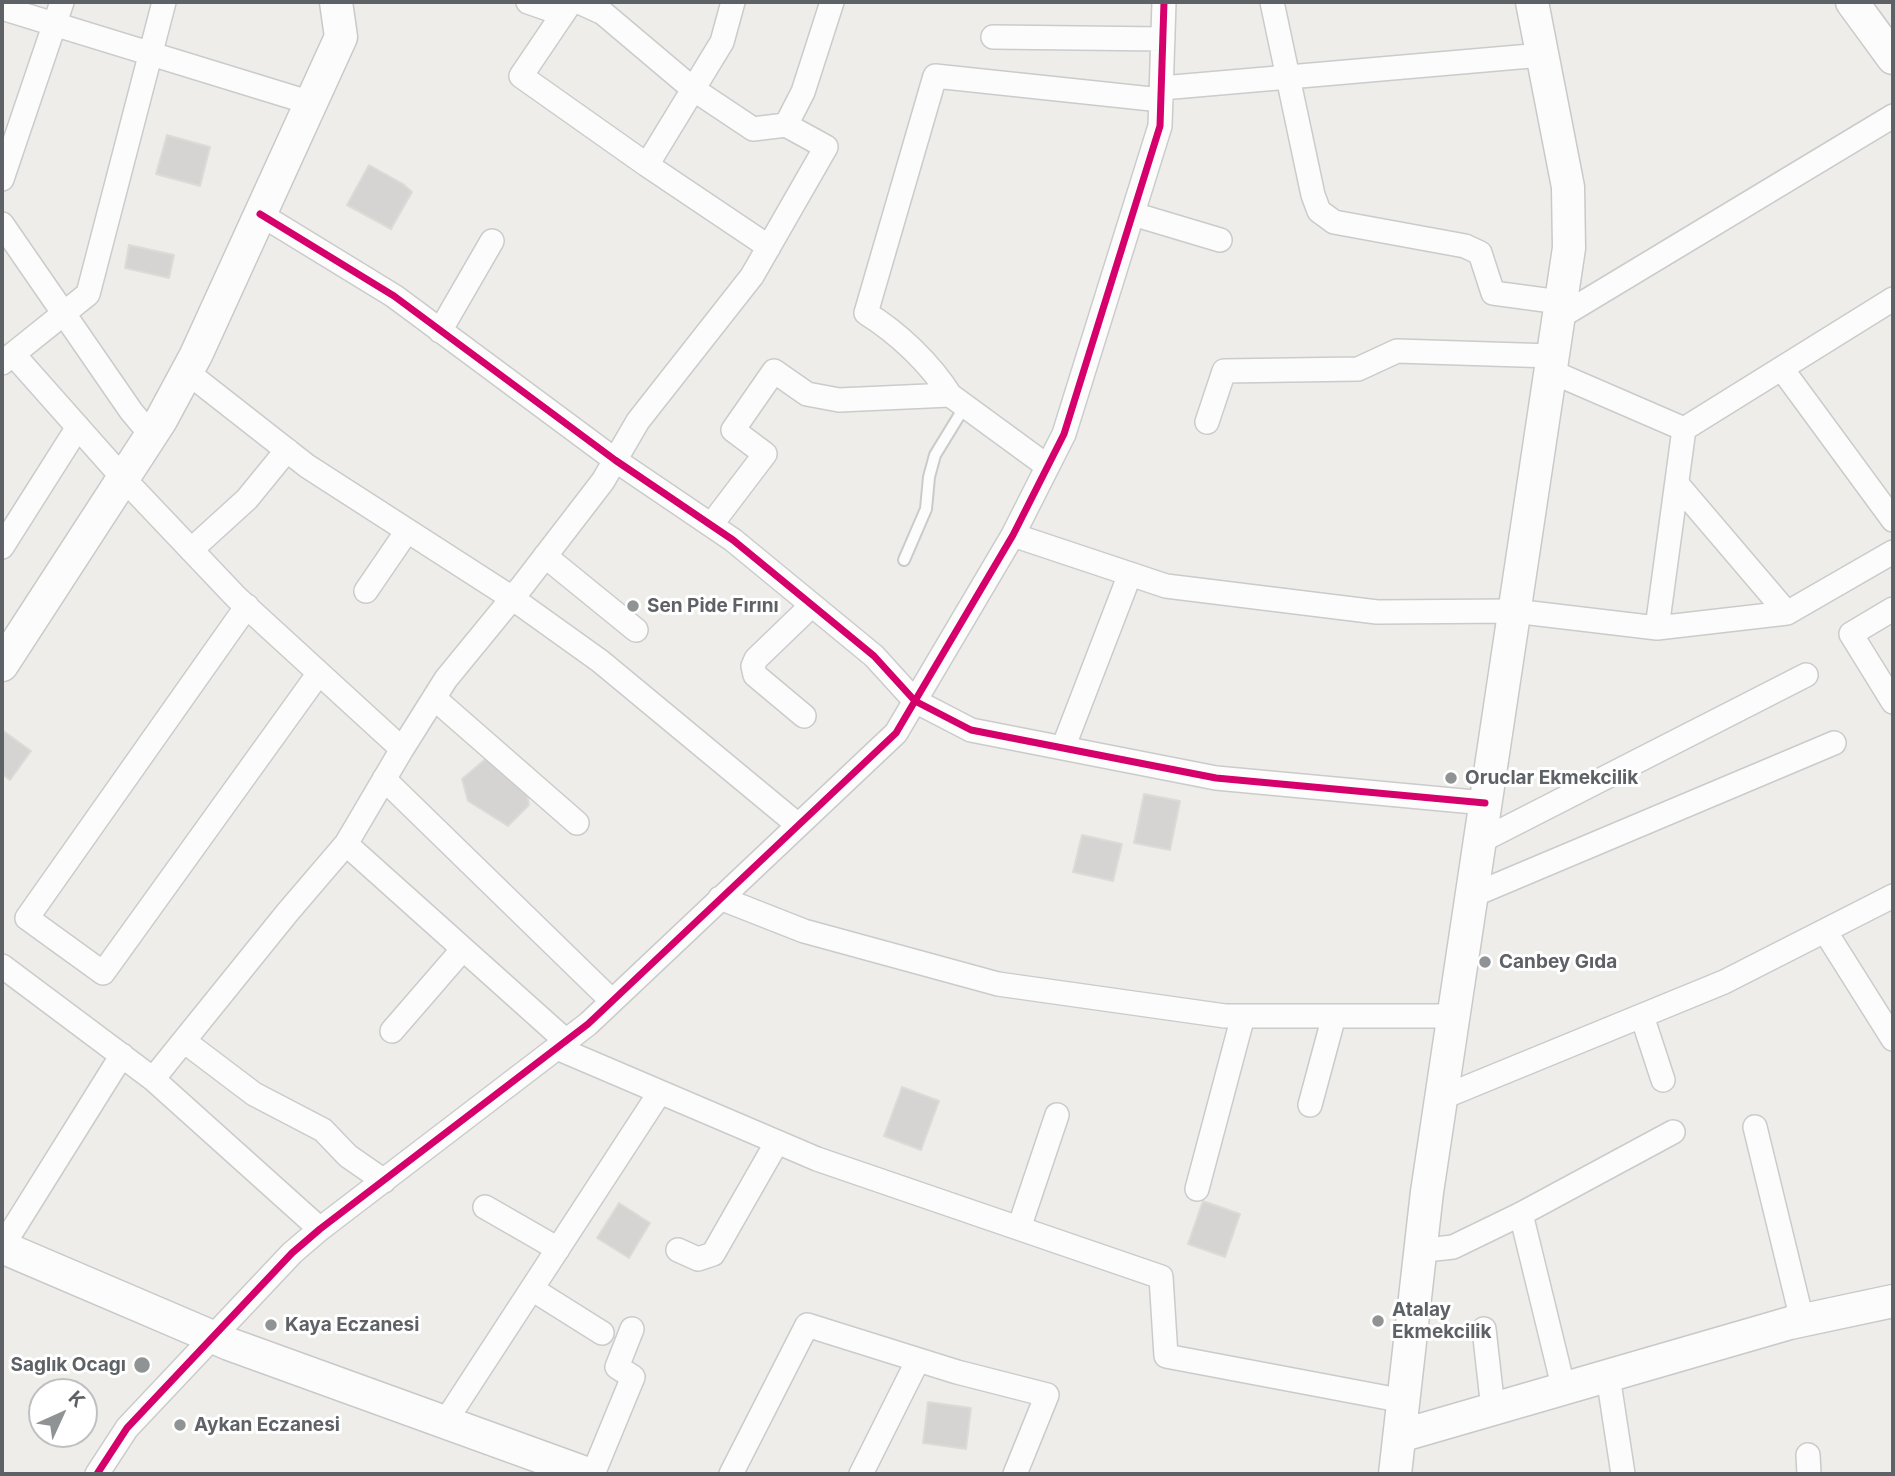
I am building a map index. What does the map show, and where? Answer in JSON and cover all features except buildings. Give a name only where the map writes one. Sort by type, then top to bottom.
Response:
[{"type":"main road","points":[[2,665],[151,435],[187,372],[341,37],[336,2]]},
{"type":"main road","points":[[1395,1474],[1441,1098],[1569,248],[1568,187],[1532,2]]},
{"type":"main road","points":[[1852,2],[1893,58]]},
{"type":"main road","points":[[2,1247],[213,1337],[445,1422],[550,1468],[591,1474]]},
{"type":"main road","points":[[1399,1436],[1802,1320],[1893,1301]]},
{"type":"street","points":[[2,179],[62,2]]},
{"type":"street","points":[[164,2],[88,294],[7,359],[78,426],[123,478],[247,606],[402,749]]},
{"type":"street","points":[[153,1079],[346,844],[446,680],[603,481],[638,421],[752,276],[826,147],[786,125],[753,129],[693,89],[603,13],[571,6],[528,2]]},
{"type":"street","points":[[647,165],[722,42],[733,2]]},
{"type":"street","points":[[786,125],[803,92],[832,2]]},
{"type":"street","points":[[97,1474],[127,1428],[292,1253],[561,1045],[612,1001],[895,733],[1013,535],[1064,434],[1160,127],[1164,2]]},
{"type":"street","points":[[1272,2],[1313,195],[1319,211],[1334,222],[1465,246],[1480,253],[1493,293],[1559,310],[1893,116]]},
{"type":"street","points":[[571,6],[521,76],[769,247]]},
{"type":"street","points":[[2,8],[311,103]]},
{"type":"street","points":[[993,37],[1163,39]]},
{"type":"street","points":[[1047,466],[957,401],[890,328],[866,313],[935,76],[1162,94],[1287,77],[1542,55]]},
{"type":"street","points":[[260,214],[394,296],[615,460],[733,540],[874,656],[915,701],[971,730],[1216,778],[1485,803]]},
{"type":"street","points":[[1133,214],[1220,240]]},
{"type":"street","points":[[2,224],[131,411],[151,435]]},
{"type":"street","points":[[440,331],[492,241]]},
{"type":"street","points":[[1684,429],[1893,299]]},
{"type":"street","points":[[1207,422],[1224,371],[1358,369],[1397,351],[1551,364],[1684,429]]},
{"type":"street","points":[[1782,369],[1893,520]]},
{"type":"street","points":[[711,525],[765,454],[733,430],[774,371],[807,394],[839,400],[957,401]]},
{"type":"street","points":[[187,372],[307,466],[512,598],[600,661],[798,825]]},
{"type":"street","points":[[2,547],[78,426]]},
{"type":"street","points":[[1657,628],[1684,429]]},
{"type":"street","points":[[191,550],[247,499],[287,450]]},
{"type":"street","points":[[1676,484],[1787,613]]},
{"type":"street","points":[[366,591],[407,531]]},
{"type":"street","points":[[1013,535],[1166,586],[1377,612],[1514,611],[1657,628],[1787,613],[1893,552]]},
{"type":"street","points":[[545,556],[636,630]]},
{"type":"street","points":[[1063,748],[1130,575]]},
{"type":"street","points":[[804,716],[755,675],[753,666],[756,659],[812,605]]},
{"type":"street","points":[[247,606],[27,918],[103,973],[319,673]]},
{"type":"street","points":[[1893,609],[1851,634],[1893,702]]},
{"type":"street","points":[[1479,842],[1806,675]]},
{"type":"street","points":[[434,698],[577,823]]},
{"type":"street","points":[[1471,896],[1834,743]]},
{"type":"street","points":[[384,779],[612,1001]]},
{"type":"street","points":[[346,844],[463,949],[561,1045],[660,1092],[817,1159],[1161,1277],[1166,1356],[1404,1401]]},
{"type":"street","points":[[1441,1098],[1724,982],[1893,896]]},
{"type":"street","points":[[720,898],[804,931],[998,984],[1212,1014],[1453,1016]]},
{"type":"street","points":[[1825,932],[1893,1040]]},
{"type":"street","points":[[392,1031],[463,949]]},
{"type":"street","points":[[2,965],[153,1079],[320,1229]]},
{"type":"street","points":[[1197,1189],[1243,1016]]},
{"type":"street","points":[[1310,1105],[1334,1016]]},
{"type":"street","points":[[1642,1016],[1663,1080]]},
{"type":"street","points":[[184,1041],[254,1094],[323,1130],[348,1156],[384,1181]]},
{"type":"street","points":[[2,1247],[122,1055]]},
{"type":"street","points":[[445,1422],[660,1092]]},
{"type":"street","points":[[1018,1228],[1057,1115]]},
{"type":"street","points":[[1755,1127],[1802,1320]]},
{"type":"street","points":[[1421,1247],[1452,1247],[1521,1214],[1674,1132]]},
{"type":"street","points":[[678,1250],[698,1259],[713,1254],[777,1142]]},
{"type":"street","points":[[485,1207],[558,1249]]},
{"type":"street","points":[[1521,1214],[1564,1390]]},
{"type":"street","points":[[532,1289],[602,1333]]},
{"type":"street","points":[[731,1474],[807,1325],[918,1360],[1047,1395],[1015,1474]]},
{"type":"street","points":[[591,1474],[633,1377],[617,1367],[632,1329]]},
{"type":"street","points":[[1483,1329],[1493,1409]]},
{"type":"street","points":[[860,1474],[918,1360]]},
{"type":"street","points":[[1608,1376],[1623,1474]]},
{"type":"lane","points":[[904,560],[926,509],[929,477],[935,455],[957,401]]},
{"type":"cycle path","points":[[97,1474],[127,1428],[292,1253],[588,1024],[896,733],[1013,535],[1064,434],[1160,126],[1164,2]]},
{"type":"cycle path","points":[[260,214],[394,296],[615,460],[733,540],[874,656],[915,701],[971,730],[1216,778],[1485,803]]},
{"type":"place","name":"Sen Pide Fırını","points":[[633,606]]},
{"type":"place","name":"Oruclar Ekmekcilik","points":[[1451,778]]},
{"type":"place","name":"Canbey Gıda","points":[[1485,962]]},
{"type":"place","name":"Atalay Ekmekcilik","points":[[1378,1321]]},
{"type":"place","name":"Kaya Eczanesi","points":[[271,1325]]},
{"type":"place","name":"Saglık Ocagı","points":[[142,1365]]},
{"type":"place","name":"Aykan Eczanesi","points":[[180,1425]]}]
